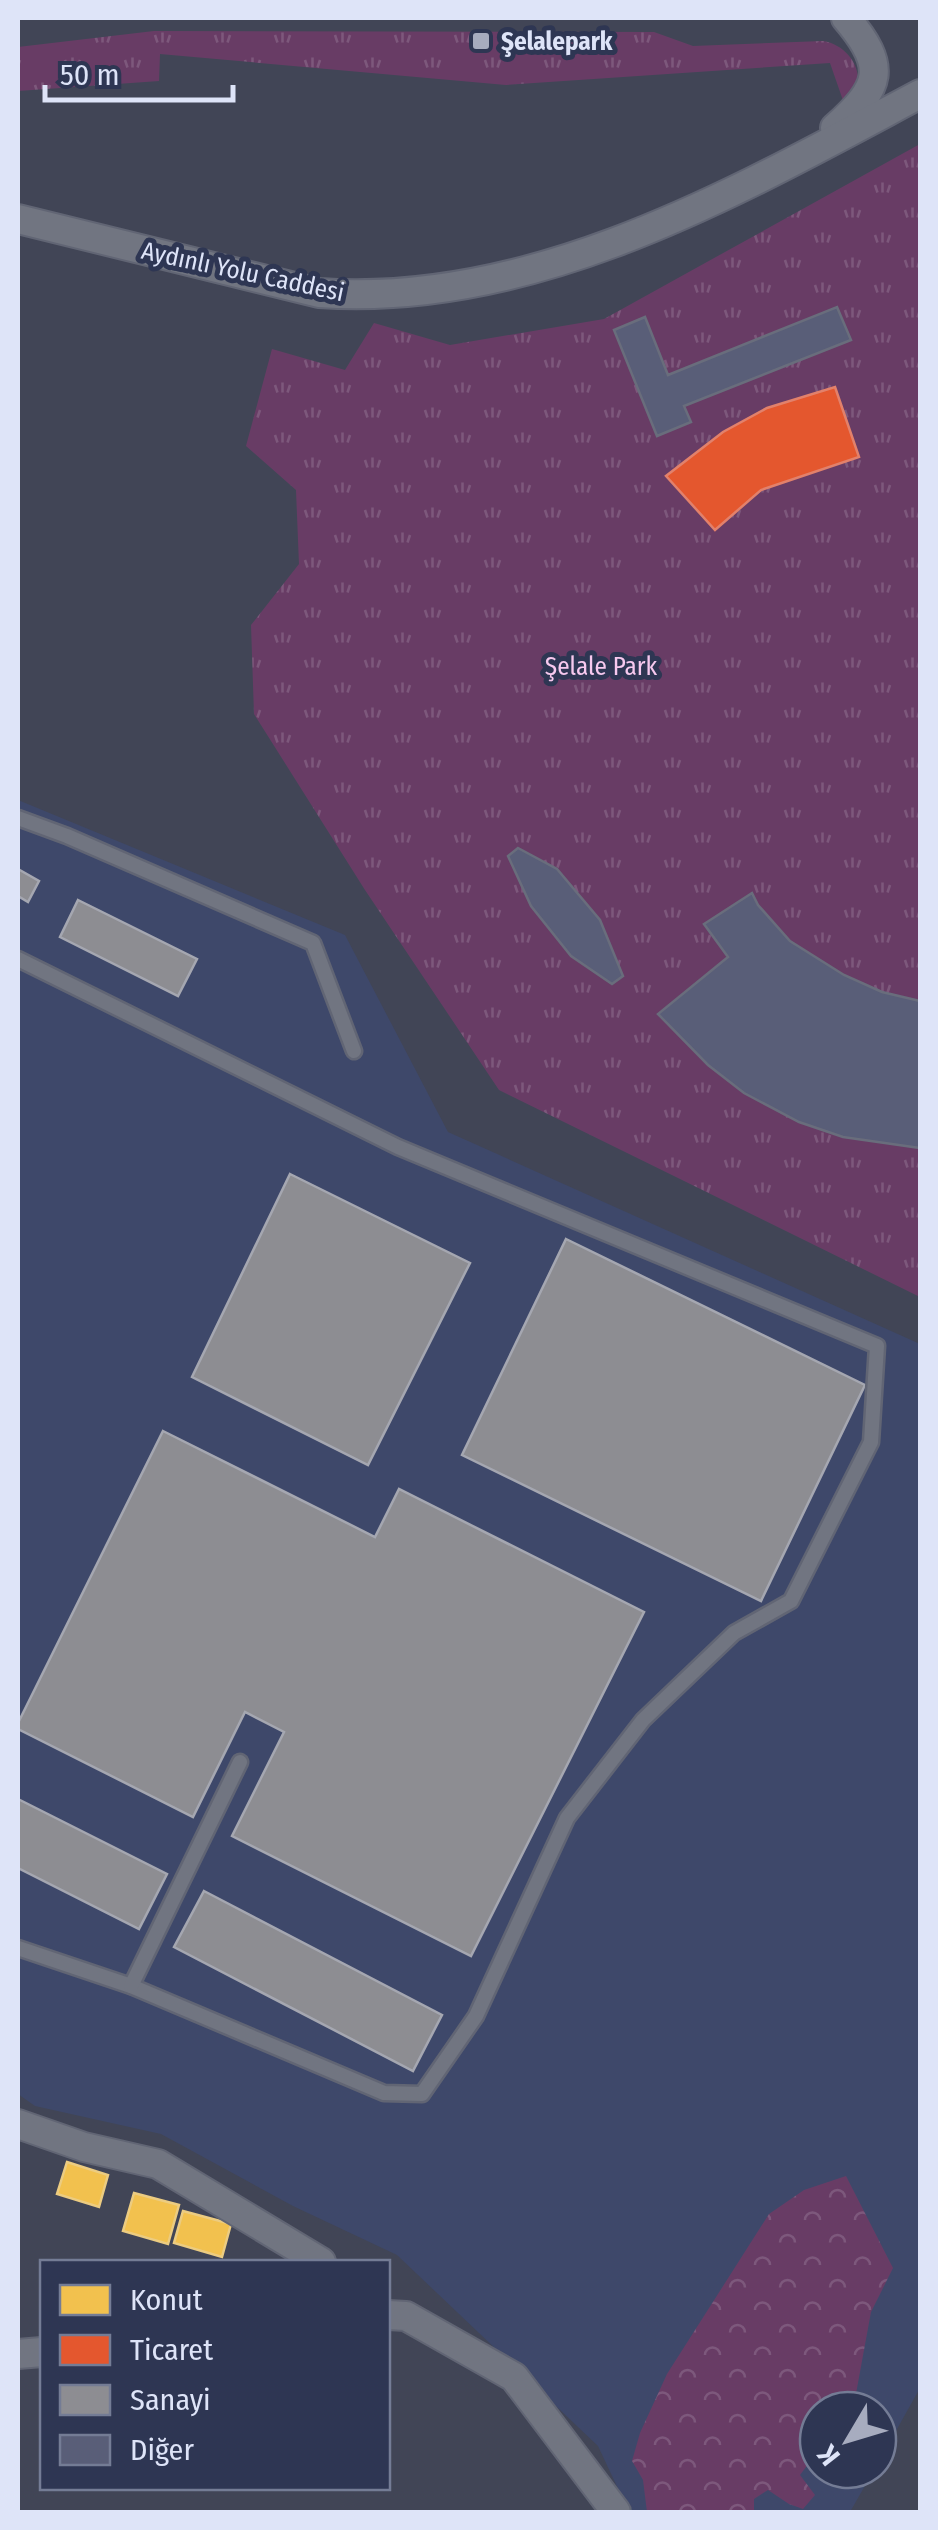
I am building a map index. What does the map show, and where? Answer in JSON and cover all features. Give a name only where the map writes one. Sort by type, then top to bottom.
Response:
[{"type":"street","name":"Aydınlı Yolu Caddesi","points":[[806,154],[850,116],[871,88],[874,76],[869,50],[846,18]]},
{"type":"street","name":"Aydınlı Yolu Caddesi","points":[[18,219],[318,293],[358,296],[471,282],[580,256],[643,233],[920,94]]},
{"type":"street","points":[[18,2124],[84,2147],[158,2164],[318,2260]]},
{"type":"street","points":[[394,2312],[514,2377],[616,2512]]},
{"type":"lane","points":[[18,818],[312,943],[354,1051]]},
{"type":"lane","points":[[18,959],[398,1147],[877,1346],[871,1442],[791,1600],[734,1633],[643,1720],[567,1818],[476,2016],[422,2094],[384,2093],[131,1986],[18,1948]]},
{"type":"lane","points":[[131,1986],[240,1762]]},
{"type":"shaded area","points":[[18,800],[345,935],[448,1132],[920,1344],[920,2388],[898,2427],[898,2390],[798,2390],[798,2490],[863,2490],[850,2512],[629,2512],[598,2446],[397,2255],[293,2206],[161,2134],[35,2106],[18,2094]]},
{"type":"green space","points":[[154,31],[654,32],[693,46],[823,41],[847,53],[856,68],[858,86],[846,109],[830,63],[506,85],[160,54],[159,81],[18,91],[18,47]]},
{"type":"green space","name":"Şelale Park","points":[[920,144],[920,1297],[499,1090],[365,890],[254,714],[251,625],[299,564],[296,490],[246,446],[272,349],[345,370],[374,323],[450,345],[604,319]]},
{"type":"green space","points":[[846,2176],[893,2268],[871,2312],[857,2390],[798,2390],[798,2490],[811,2490],[815,2495],[803,2509],[768,2490],[754,2499],[754,2512],[647,2512],[643,2480],[632,2461],[640,2433],[667,2374],[769,2214],[804,2190]]},
{"type":"building: Konut","points":[[67,2162],[108,2175],[99,2207],[57,2194]]},
{"type":"building: Konut","points":[[134,2193],[179,2205],[168,2244],[123,2231]]},
{"type":"building: Konut","points":[[183,2211],[231,2224],[222,2257],[174,2243]]},
{"type":"building: Ticaret","points":[[835,387],[859,457],[761,490],[715,530],[666,476],[723,432],[767,408]]},
{"type":"building: Sanayi","points":[[18,869],[39,881],[28,902],[18,896]]},
{"type":"building: Sanayi","points":[[78,900],[197,959],[178,996],[60,937]]},
{"type":"building: Sanayi","points":[[290,1174],[470,1263],[368,1465],[192,1377]]},
{"type":"building: Sanayi","points":[[566,1239],[865,1385],[761,1601],[462,1455]]},
{"type":"building: Sanayi","points":[[163,1431],[375,1537],[399,1489],[644,1612],[471,1956],[232,1836],[284,1732],[245,1712],[193,1817],[18,1729]]},
{"type":"building: Sanayi","points":[[18,1799],[167,1874],[139,1929],[18,1868]]},
{"type":"building: Sanayi","points":[[204,1891],[442,2015],[413,2071],[174,1947]]},
{"type":"building: Diğer","points":[[837,307],[851,340],[684,406],[691,422],[657,436],[614,330],[645,317],[668,375]]},
{"type":"building: Diğer","points":[[518,848],[557,869],[600,920],[623,976],[612,984],[571,956],[531,906],[508,856]]},
{"type":"building: Diğer","points":[[752,893],[790,941],[844,975],[882,992],[920,1001],[920,1148],[843,1137],[799,1122],[744,1093],[708,1065],[658,1014],[728,957],[704,924]]},
{"type":"place","name":"Şelalepark","points":[[481,41]]}]
